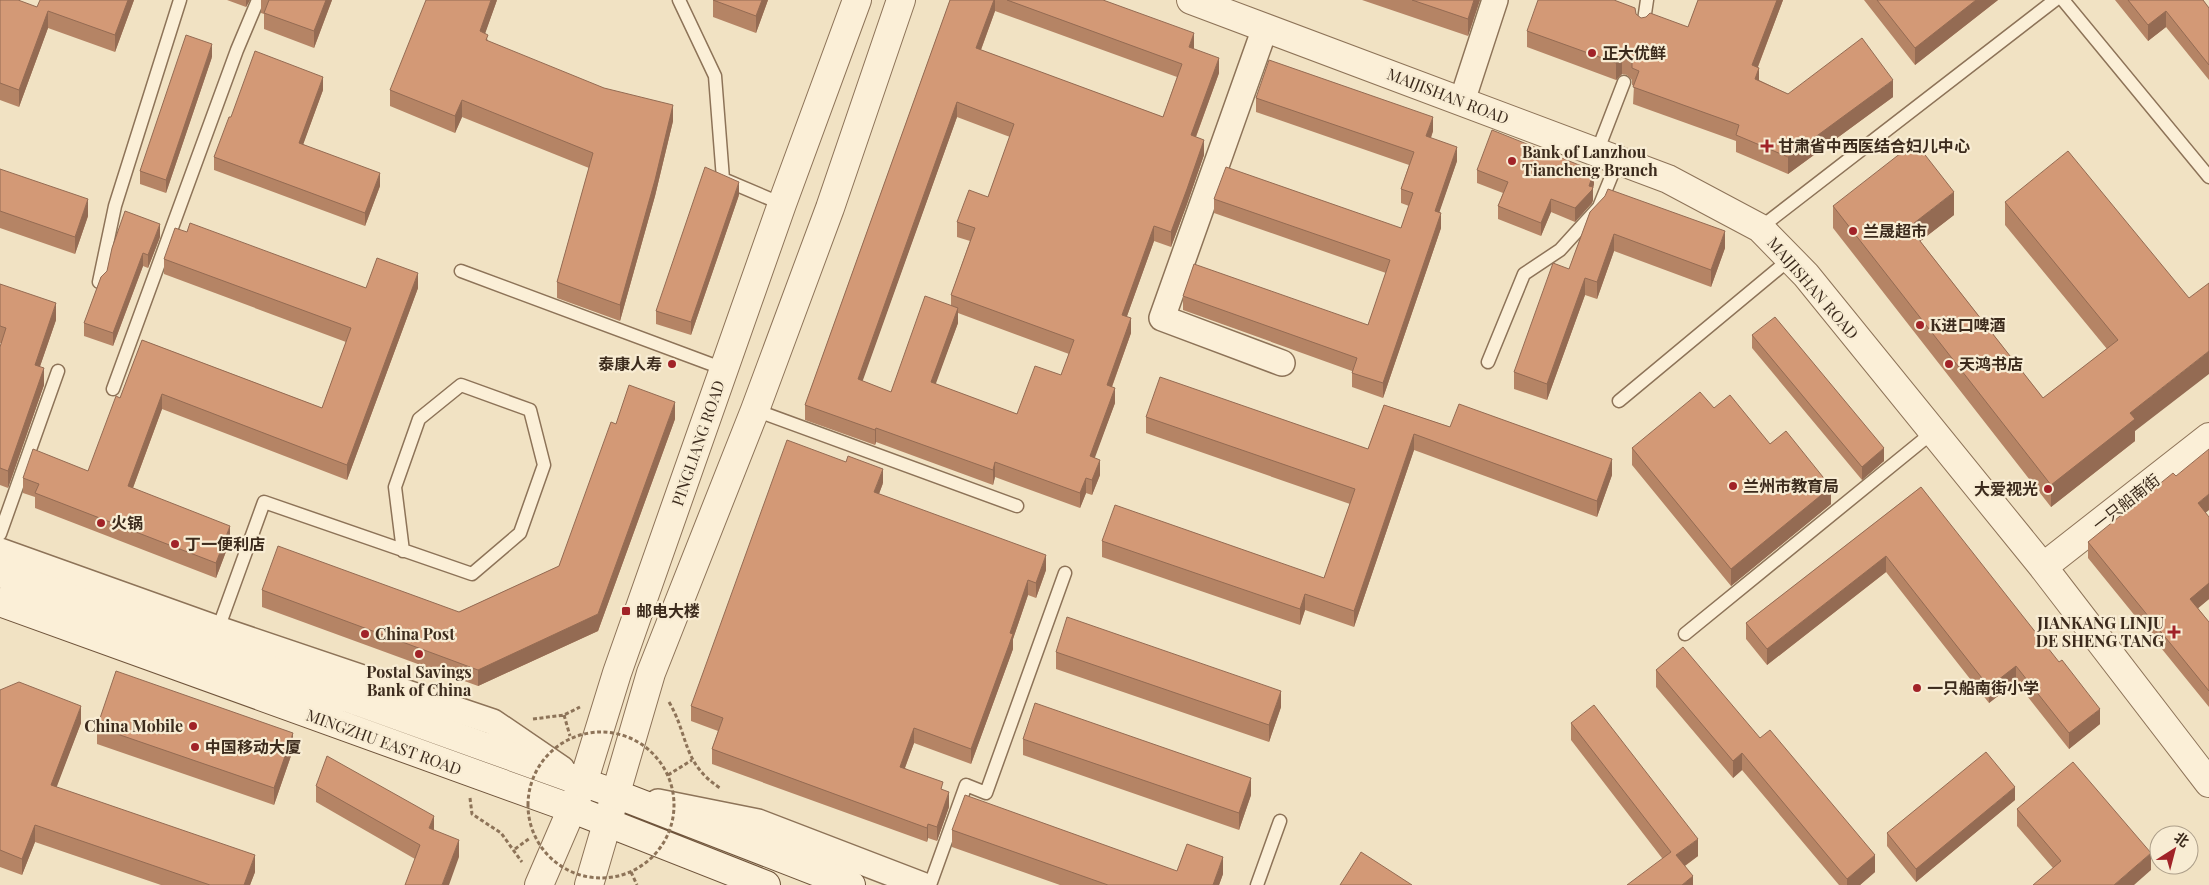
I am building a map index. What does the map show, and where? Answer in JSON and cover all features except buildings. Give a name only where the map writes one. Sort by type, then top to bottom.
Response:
[{"type":"street","name":"PINGLIANG ROAD","points":[[539,885],[583,783],[617,674],[782,204],[857,0]]},
{"type":"street","points":[[588,885],[652,674],[830,208],[901,0]]},
{"type":"street","name":"MAIJISHAN ROAD","points":[[1191,0],[1668,179],[1760,228],[1812,282],[2043,567],[2209,783]]},
{"type":"street","points":[[1462,101],[1495,0]]},
{"type":"street","points":[[1265,28],[1162,318],[1282,363]]},
{"type":"street","name":"一只船南街","points":[[2043,567],[2209,437]]},
{"type":"street","name":"MINGZHU EAST ROAD","points":[[0,551],[218,629],[493,722],[583,783]]},
{"type":"street","name":"MINGZHU EAST ROAD","points":[[0,573],[616,794],[851,885]]},
{"type":"street","name":"MINGZHU EAST ROAD","points":[[2,607],[573,809],[766,885]]},
{"type":"street","name":"MINGZHU EAST ROAD","points":[[616,794],[758,822],[922,885]]},
{"type":"lane","points":[[99,282],[115,206],[180,0]]},
{"type":"lane","points":[[113,389],[237,50],[258,0]]},
{"type":"lane","points":[[679,0],[715,76],[723,179],[782,204]]},
{"type":"lane","points":[[1643,27],[1647,0]]},
{"type":"lane","points":[[1760,228],[2055,0]]},
{"type":"lane","points":[[2063,0],[2209,177]]},
{"type":"lane","points":[[1488,362],[1524,274],[1560,250],[1599,207],[1624,82]]},
{"type":"lane","points":[[1619,401],[1790,259]]},
{"type":"lane","points":[[461,271],[724,369]]},
{"type":"lane","points":[[0,534],[58,371]]},
{"type":"lane","points":[[218,629],[264,502],[403,551],[472,574],[520,533],[544,465],[530,410],[461,385],[419,419],[395,487],[403,551]]},
{"type":"lane","points":[[754,410],[1017,506]]},
{"type":"lane","points":[[1685,634],[1933,432]]},
{"type":"lane","points":[[930,885],[966,785],[986,793],[1065,573]]},
{"type":"lane","points":[[1257,885],[1280,820]]},
{"type":"path","points":[[652,674],[674,710],[692,760],[668,775]]},
{"type":"path","points":[[564,715],[570,738]]},
{"type":"path","points":[[598,732],[627,736],[651,752],[668,775],[675,803],[670,831],[655,856],[631,872],[604,879],[575,874],[550,859],[534,835],[527,807],[532,779],[547,755],[570,738],[598,732]]},
{"type":"path","points":[[467,772],[472,814],[501,833],[515,849],[534,835]]},
{"type":"path","points":[[631,872],[637,885]]},
{"type":"place","name":"正大优鲜","points":[[1592,53]]},
{"type":"place","name":"甘肃省中西医结合妇儿中心","points":[[1767,146]]},
{"type":"place","name":"Bank of Lanzhou Tiancheng Branch","points":[[1512,161]]},
{"type":"place","name":"兰晟超市","points":[[1853,231]]},
{"type":"place","name":"K进口啤酒","points":[[1920,325]]},
{"type":"place","name":"泰康人寿","points":[[672,364]]},
{"type":"place","name":"天鸿书店","points":[[1949,364]]},
{"type":"place","name":"兰州市教育局","points":[[1733,486]]},
{"type":"place","name":"大爱视光","points":[[2048,489]]},
{"type":"place","name":"火锅","points":[[101,523]]},
{"type":"place","name":"丁一便利店","points":[[175,544]]},
{"type":"place","name":"邮电大楼","points":[[626,611]]},
{"type":"place","name":"JIANKANG LINJU DE SHENG TANG","points":[[2174,632]]},
{"type":"place","name":"China Post","points":[[365,634]]},
{"type":"place","name":"Postal Savings Bank of China","points":[[419,654]]},
{"type":"place","name":"一只船南街小学","points":[[1917,688]]},
{"type":"place","name":"China Mobile","points":[[193,726]]},
{"type":"place","name":"中国移动大厦","points":[[195,747]]}]
